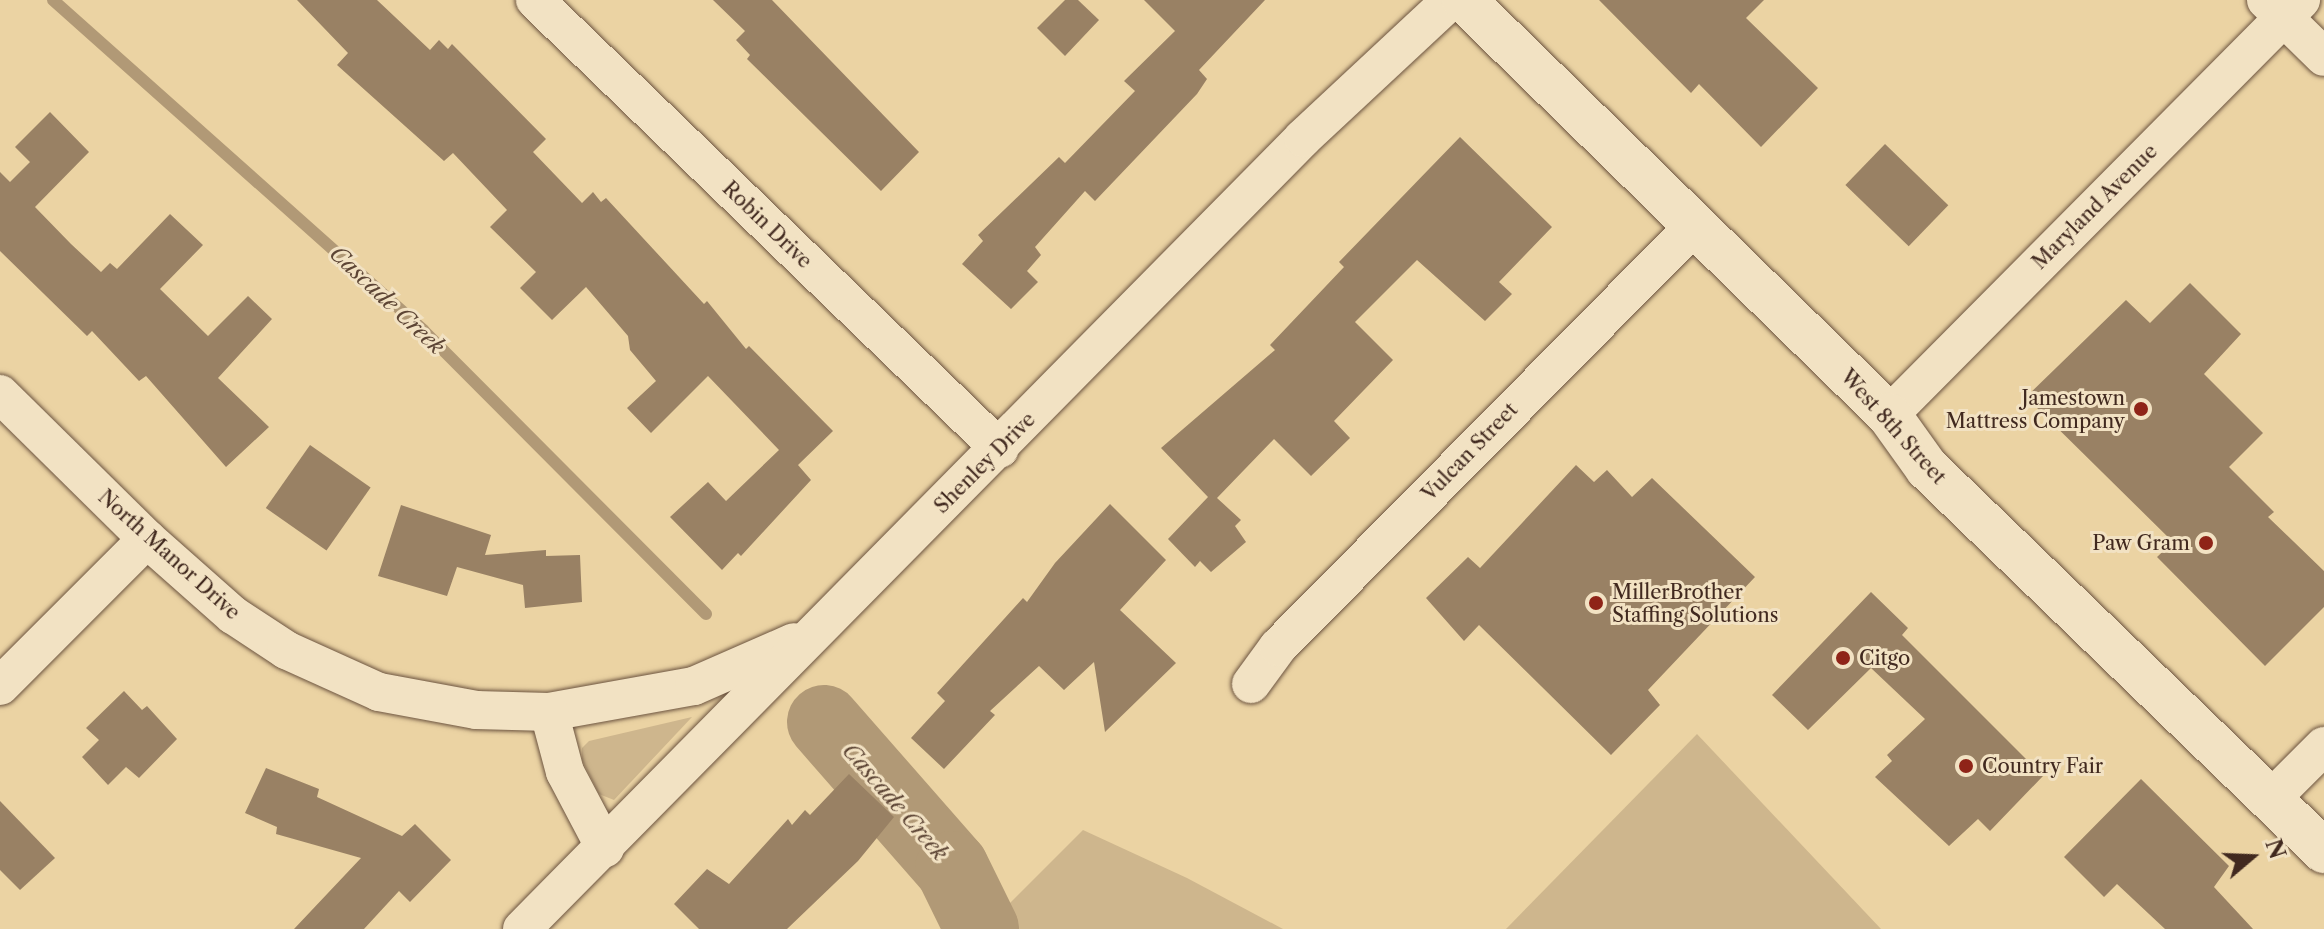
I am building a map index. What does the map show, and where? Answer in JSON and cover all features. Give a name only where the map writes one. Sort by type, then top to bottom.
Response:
[{"type":"main road","name":"West 8th Street","points":[[1464,0],[1889,415],[1927,468],[2324,851]]},
{"type":"street","name":"Robin Drive","points":[[535,0],[1000,449]]},
{"type":"street","name":"Shenley Drive","points":[[522,929],[1000,449],[1303,138],[1451,0]]},
{"type":"street","points":[[2284,6],[2324,57]]},
{"type":"street","name":"Maryland Avenue","points":[[1889,415],[2284,6]]},
{"type":"street","name":"Vulcan Street","points":[[1251,684],[1278,647],[1695,225]]},
{"type":"street","name":"North Manor Drive","points":[[0,394],[147,539],[233,615],[334,674],[379,692],[476,710],[549,712],[694,686],[815,632]]},
{"type":"street","points":[[0,686],[147,539]]},
{"type":"street","points":[[549,712],[565,772],[605,848]]},
{"type":"street","points":[[2271,799],[2324,746]]},
{"type":"shaded area","points":[[692,717],[614,800],[599,794],[582,760],[582,748],[589,741]]},
{"type":"shaded area","points":[[1697,734],[1881,929],[1506,929]]},
{"type":"shaded area","points":[[1083,830],[1187,878],[1283,929],[984,929]]},
{"type":"building","points":[[297,0],[377,0],[430,50],[439,40],[448,49],[452,44],[546,139],[533,152],[582,203],[593,192],[601,202],[606,198],[704,304],[707,301],[746,349],[749,346],[833,431],[798,465],[811,480],[741,556],[738,553],[722,570],[670,517],[708,482],[726,501],[779,450],[708,376],[651,433],[627,408],[656,381],[630,350],[628,336],[586,287],[552,320],[520,288],[536,272],[490,227],[507,210],[453,153],[444,161],[337,65],[348,53]]},
{"type":"building","points":[[713,0],[772,0],[919,152],[881,191],[747,59],[750,55],[736,40],[745,31]]},
{"type":"building","points":[[1065,0],[1078,0],[1099,20],[1065,56],[1037,28]]},
{"type":"building","points":[[1144,0],[1265,0],[1199,70],[1207,79],[1197,94],[1095,201],[1085,191],[1035,247],[1041,255],[1027,271],[1038,282],[1011,309],[962,264],[983,241],[978,235],[1059,157],[1065,163],[1135,91],[1124,81],[1175,31]]},
{"type":"building","points":[[1599,0],[1764,0],[1746,18],[1818,88],[1761,147],[1699,84],[1691,93]]},
{"type":"building","points":[[50,112],[89,152],[35,207],[101,272],[110,263],[117,269],[170,214],[203,245],[160,289],[208,336],[248,296],[272,319],[218,378],[269,427],[226,467],[146,376],[139,381],[92,331],[87,336],[0,251],[0,172],[10,182],[30,162],[15,147]]},
{"type":"building","points":[[1460,137],[1552,227],[1499,282],[1512,294],[1485,321],[1417,260],[1355,322],[1393,360],[1334,421],[1350,438],[1311,476],[1274,439],[1217,498],[1241,520],[1235,526],[1246,542],[1211,572],[1200,561],[1195,567],[1168,539],[1208,497],[1161,448],[1275,350],[1270,345],[1344,267],[1339,262]]},
{"type":"building","points":[[1885,144],[1948,205],[1909,246],[1845,185]]},
{"type":"building","points":[[2190,283],[2241,334],[2204,374],[2263,433],[2229,467],[2274,512],[2268,517],[2324,571],[2324,607],[2265,666],[2157,557],[2173,542],[2026,397],[2126,300],[2150,323]]},
{"type":"building","points":[[310,445],[371,487],[326,551],[266,508]]},
{"type":"building","points":[[1576,465],[1594,482],[1607,470],[1632,497],[1652,478],[1755,577],[1648,690],[1660,705],[1611,755],[1479,625],[1464,641],[1426,598],[1468,557],[1480,568]]},
{"type":"building","points":[[1110,504],[1166,560],[1120,610],[1176,663],[1105,732],[1094,662],[1064,690],[1039,666],[990,711],[995,715],[944,769],[911,738],[945,701],[937,693],[1023,598],[1027,602],[1055,563]]},
{"type":"building","points":[[401,505],[491,535],[485,555],[546,550],[546,556],[580,555],[582,602],[525,608],[523,585],[457,567],[447,596],[378,576]]},
{"type":"building","points":[[1871,592],[1908,628],[1902,635],[2043,776],[1990,831],[1978,819],[1949,846],[1875,777],[1892,761],[1887,755],[1925,719],[1871,668],[1808,730],[1772,695]]},
{"type":"building","points":[[124,691],[142,710],[147,706],[177,739],[139,778],[126,767],[108,785],[82,757],[99,740],[86,728]]},
{"type":"building","points":[[266,768],[319,789],[317,797],[402,836],[415,824],[451,860],[410,902],[399,891],[364,929],[294,929],[361,858],[276,834],[277,827],[245,813]]},
{"type":"building","points":[[849,774],[894,817],[858,861],[787,929],[699,929],[674,904],[707,869],[729,884],[788,819],[792,825],[805,810],[810,815]]},
{"type":"building","points":[[2141,779],[2229,866],[2214,887],[2253,929],[2165,929],[2117,884],[2104,897],[2064,857]]},
{"type":"building","points":[[0,801],[55,858],[20,890],[0,870]]},
{"type":"waterway","name":"Cascade Creek","points":[[53,0],[423,330],[706,614]]},
{"type":"waterway","name":"Cascade Creek","points":[[824,722],[952,868],[982,929]]},
{"type":"place","name":"Jamestown Mattress Company","points":[[2141,409]]},
{"type":"place","name":"Paw Gram","points":[[2206,543]]},
{"type":"place","name":"MillerBrother Staffing Solutions","points":[[1596,603]]},
{"type":"place","name":"Citgo","points":[[1843,658]]},
{"type":"place","name":"Country Fair","points":[[1966,766]]}]
